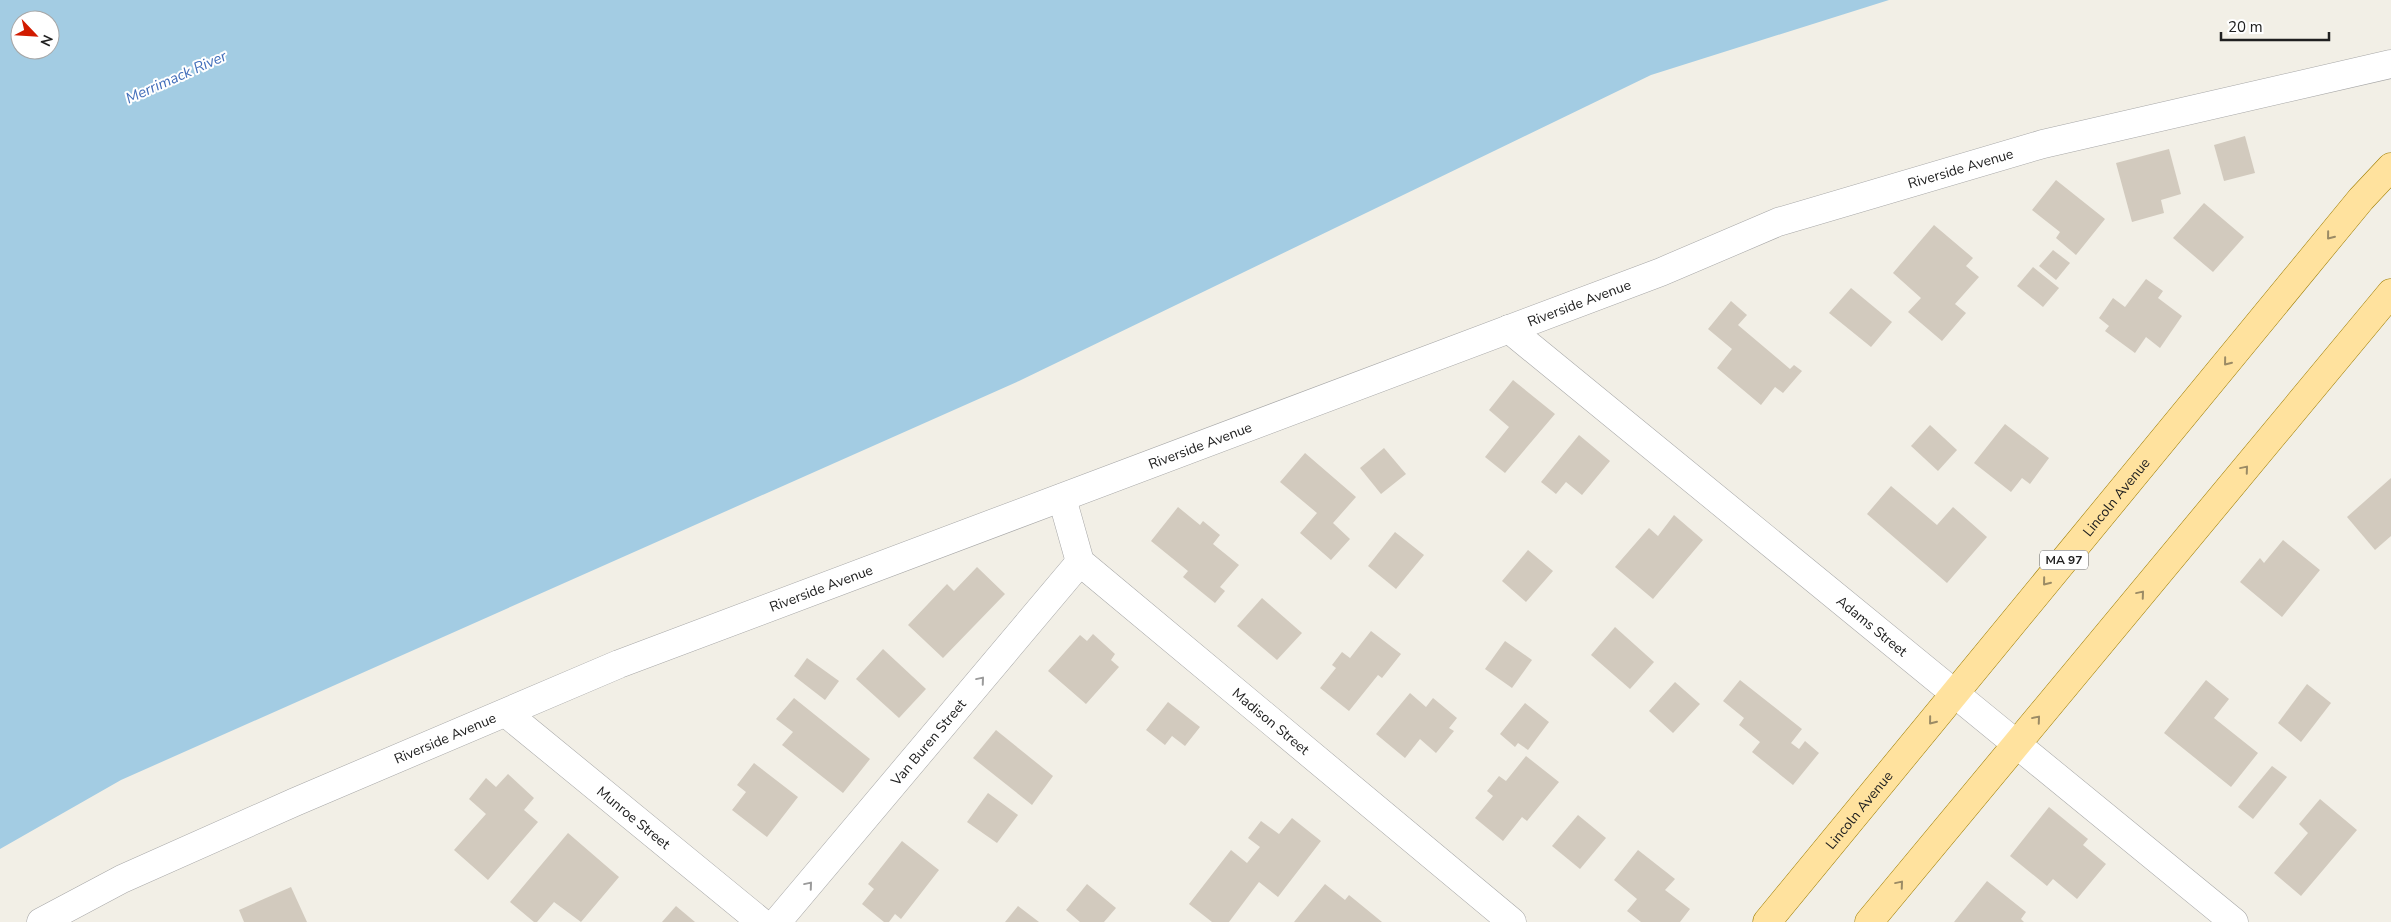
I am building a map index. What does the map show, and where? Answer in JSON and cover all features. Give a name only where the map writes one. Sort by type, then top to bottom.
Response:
[{"type":"main road","name":"Lincoln Avenue","points":[[1767,922],[2361,199],[2391,167]]},
{"type":"main road","points":[[1869,922],[2391,293]]},
{"type":"street","name":"Riverside Avenue","points":[[46,921],[132,875],[619,664],[1660,272],[1778,222],[2043,144],[2391,64]]},
{"type":"street","name":"Adams Street","points":[[1510,329],[2234,922]]},
{"type":"street","points":[[1062,498],[1080,562]]},
{"type":"street","name":"Van Buren Street","points":[[777,922],[1080,562]]},
{"type":"street","name":"Madison Street","points":[[1080,562],[1512,922]]},
{"type":"street","name":"Munroe Street","points":[[506,713],[761,922]]},
{"type":"water","name":"Merrimack River","points":[[0,0],[1889,0],[1651,75],[1019,381],[121,780],[0,849]]},
{"type":"building","points":[[2245,136],[2255,173],[2224,181],[2214,145]]},
{"type":"building","points":[[2169,149],[2181,194],[2161,200],[2164,213],[2132,222],[2116,163]]},
{"type":"building","points":[[2056,180],[2105,219],[2076,255],[2056,238],[2060,232],[2032,210]]},
{"type":"building","points":[[2204,203],[2244,237],[2213,272],[2173,238]]},
{"type":"building","points":[[1934,225],[1973,258],[1966,266],[1979,277],[1955,304],[1966,313],[1942,341],[1908,312],[1921,298],[1893,273]]},
{"type":"building","points":[[2053,250],[2070,263],[2056,280],[2039,266]]},
{"type":"building","points":[[2033,267],[2059,288],[2043,307],[2017,286]]},
{"type":"building","points":[[2146,279],[2163,291],[2158,298],[2182,316],[2160,348],[2146,337],[2135,353],[2105,331],[2109,326],[2099,318],[2113,298],[2125,307]]},
{"type":"building","points":[[1851,288],[1892,322],[1871,347],[1829,313]]},
{"type":"building","points":[[1731,301],[1747,315],[1738,325],[1790,369],[1794,365],[1802,371],[1783,393],[1775,387],[1761,405],[1717,368],[1732,349],[1708,329]]},
{"type":"building","points":[[1513,380],[1555,414],[1505,473],[1485,457],[1509,427],[1489,410]]},
{"type":"building","points":[[2005,424],[2049,458],[2030,484],[2022,478],[2011,492],[1974,463]]},
{"type":"building","points":[[1930,425],[1957,450],[1938,471],[1911,446]]},
{"type":"building","points":[[1579,435],[1610,461],[1582,495],[1566,482],[1556,494],[1541,482]]},
{"type":"building","points":[[1384,448],[1406,474],[1381,494],[1360,468]]},
{"type":"building","points":[[1305,453],[1356,497],[1333,523],[1350,539],[1331,560],[1300,533],[1317,513],[1280,482]]},
{"type":"building","points":[[2391,478],[2391,536],[2375,550],[2347,517]]},
{"type":"building","points":[[1891,486],[1937,525],[1953,507],[1987,537],[1947,583],[1867,514]]},
{"type":"building","points":[[1178,507],[1200,525],[1203,521],[1220,535],[1213,544],[1239,565],[1220,587],[1225,591],[1215,603],[1183,577],[1188,571],[1151,541]]},
{"type":"building","points":[[1674,515],[1703,540],[1653,599],[1615,567],[1649,528],[1658,536]]},
{"type":"building","points":[[1395,532],[1424,555],[1396,589],[1368,566]]},
{"type":"building","points":[[2283,540],[2320,570],[2282,617],[2240,582],[2260,558],[2264,563]]},
{"type":"building","points":[[1528,550],[1553,571],[1526,602],[1502,581]]},
{"type":"building","points":[[977,567],[1005,594],[943,658],[908,625],[947,584],[954,591]]},
{"type":"building","points":[[1262,598],[1302,633],[1277,660],[1237,626]]},
{"type":"building","points":[[1615,627],[1654,662],[1630,689],[1591,655]]},
{"type":"building","points":[[1371,631],[1401,654],[1382,678],[1378,675],[1349,711],[1320,688],[1336,668],[1332,665],[1342,652],[1350,658]]},
{"type":"building","points":[[1093,634],[1115,654],[1111,660],[1119,667],[1086,704],[1048,671],[1080,635],[1087,641]]},
{"type":"building","points":[[1505,641],[1532,660],[1512,688],[1485,669]]},
{"type":"building","points":[[883,649],[926,689],[899,718],[856,679]]},
{"type":"building","points":[[807,658],[839,681],[825,700],[794,676]]},
{"type":"building","points":[[1740,680],[1802,729],[1791,743],[1799,749],[1805,741],[1819,753],[1793,785],[1752,752],[1760,742],[1739,725],[1744,718],[1723,701]]},
{"type":"building","points":[[2206,680],[2229,699],[2214,718],[2258,753],[2231,787],[2164,733]]},
{"type":"building","points":[[1675,682],[1700,704],[1673,733],[1649,711]]},
{"type":"building","points":[[2307,684],[2331,703],[2301,742],[2278,723]]},
{"type":"building","points":[[1410,693],[1426,707],[1433,698],[1457,718],[1449,728],[1454,731],[1436,753],[1420,739],[1405,758],[1376,734]]},
{"type":"building","points":[[794,698],[870,759],[843,793],[782,745],[793,732],[776,719]]},
{"type":"building","points":[[1168,702],[1200,727],[1185,746],[1172,736],[1165,745],[1146,730]]},
{"type":"building","points":[[1525,703],[1549,722],[1528,750],[1518,743],[1515,747],[1500,734]]},
{"type":"building","points":[[996,730],[1053,776],[1032,805],[973,758]]},
{"type":"building","points":[[1526,756],[1559,782],[1527,821],[1522,817],[1503,841],[1475,818],[1493,796],[1487,791],[1499,776],[1506,781]]},
{"type":"building","points":[[754,763],[798,797],[767,837],[732,810],[746,792],[737,785]]},
{"type":"building","points":[[2272,766],[2287,777],[2253,819],[2238,807]]},
{"type":"building","points":[[508,774],[534,798],[524,810],[538,822],[488,880],[454,850],[486,814],[469,799],[486,778],[496,787]]},
{"type":"building","points":[[988,793],[1018,815],[997,843],[967,822]]},
{"type":"building","points":[[2320,799],[2357,830],[2301,896],[2274,873],[2308,833],[2299,824]]},
{"type":"building","points":[[2049,807],[2088,839],[2083,845],[2106,864],[2077,899],[2053,879],[2047,886],[2010,856]]},
{"type":"building","points":[[1578,815],[1606,838],[1580,869],[1552,846]]},
{"type":"building","points":[[1292,818],[1321,841],[1278,897],[1259,882],[1229,922],[1212,922],[1189,904],[1231,850],[1247,863],[1260,847],[1248,838],[1261,821],[1279,834]]},
{"type":"building","points":[[568,833],[619,877],[581,922],[554,902],[537,922],[534,922],[510,902]]},
{"type":"building","points":[[902,841],[939,870],[901,919],[895,914],[889,922],[884,922],[862,904],[874,889],[868,884]]},
{"type":"building","points":[[1638,850],[1675,879],[1665,890],[1690,909],[1680,922],[1641,922],[1627,911],[1637,899],[1614,880]]},
{"type":"building","points":[[1987,881],[2026,912],[2021,919],[2024,922],[1954,922]]},
{"type":"building","points":[[1087,884],[1116,908],[1104,922],[1080,922],[1066,910]]},
{"type":"building","points":[[1325,884],[1345,900],[1349,895],[1382,922],[1294,922]]},
{"type":"building","points":[[291,887],[307,922],[244,922],[239,910]]},
{"type":"building","points":[[676,906],[695,922],[662,922]]},
{"type":"building","points":[[1018,906],[1039,922],[1005,922]]}]
